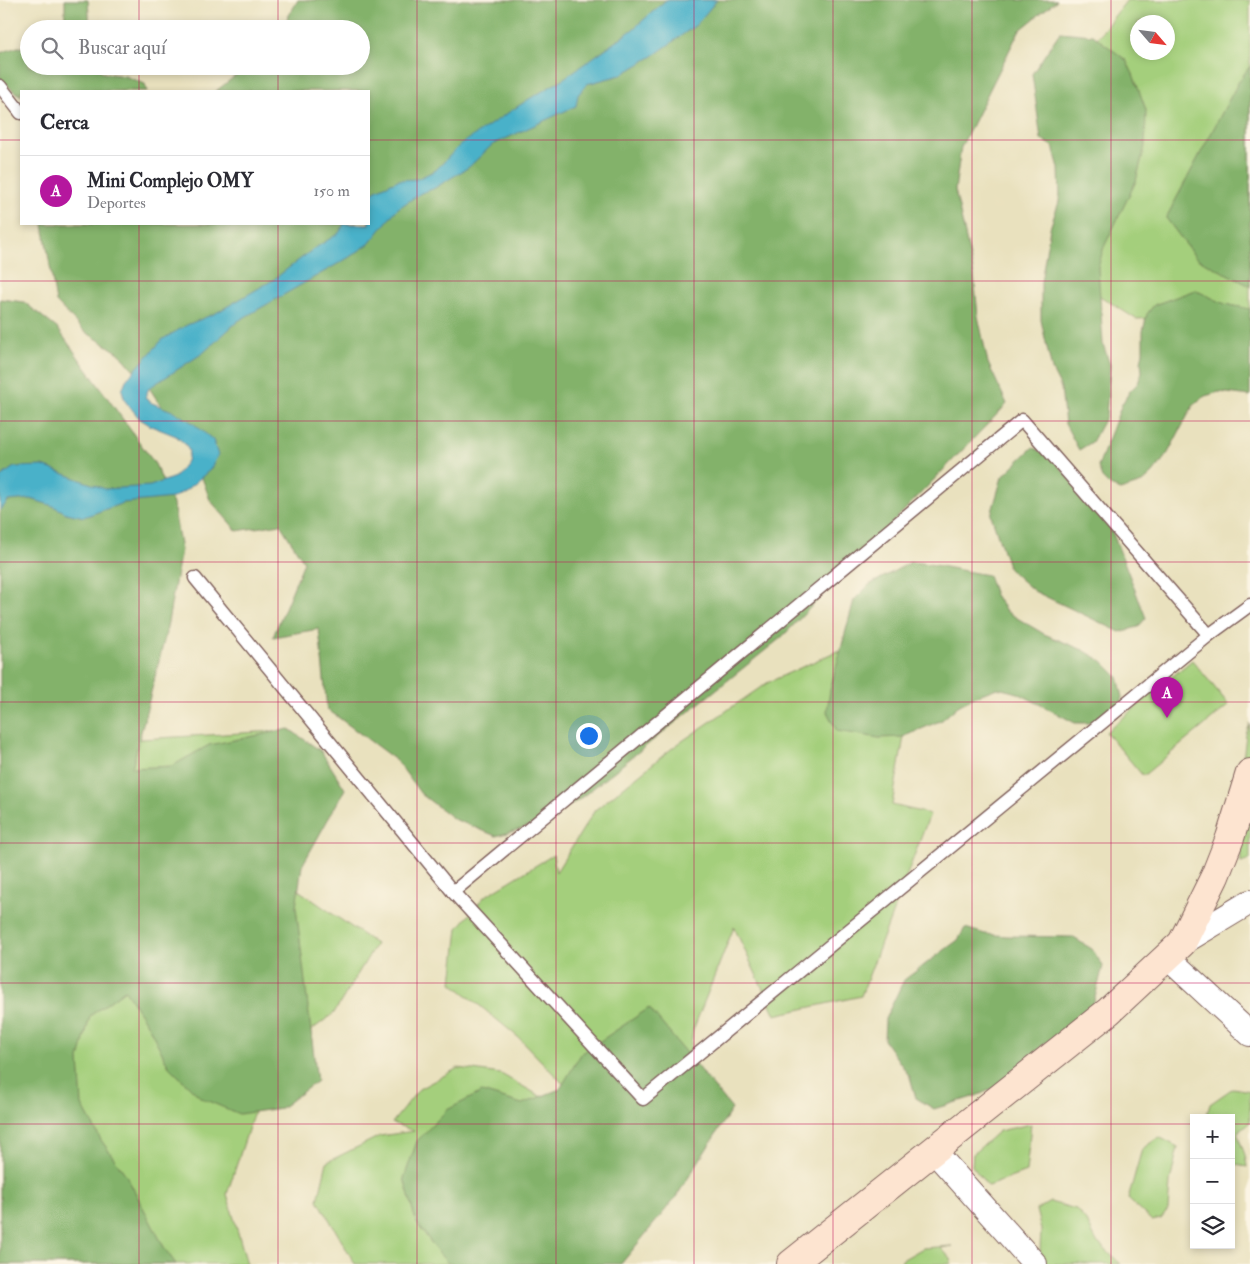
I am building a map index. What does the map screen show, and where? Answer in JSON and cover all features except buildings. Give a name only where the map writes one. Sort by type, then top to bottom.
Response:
[{"type":"main road","points":[[791,1264],[1109,1011],[1174,950],[1215,876],[1230,838],[1250,773]]},
{"type":"street","points":[[1250,902],[1174,950],[1250,1034]]},
{"type":"street","points":[[933,1150],[1035,1264]]},
{"type":"lane","points":[[0,86],[20,112]]},
{"type":"lane","points":[[453,892],[1022,420],[1209,635]]},
{"type":"lane","points":[[195,578],[453,892],[643,1099],[1209,635],[1250,605]]},
{"type":"green space","points":[[65,0],[88,0],[89,20],[64,20]]},
{"type":"green space","points":[[298,0],[1057,0],[1019,31],[961,147],[955,190],[974,275],[978,316],[988,363],[1007,404],[782,637],[577,801],[539,824],[496,836],[454,819],[421,794],[397,761],[327,709],[319,629],[273,637],[304,562],[280,524],[237,531],[210,500],[195,458],[148,386],[119,353],[84,331],[56,302],[43,225],[370,225],[370,90],[217,90],[236,75],[370,75],[370,20],[286,20]]},
{"type":"green space","points":[[1127,0],[1250,0],[1250,314],[1136,319],[1050,264],[1079,61]]},
{"type":"green space","points":[[1060,32],[1093,35],[1126,60],[1146,110],[1145,146],[1136,181],[1104,247],[1098,267],[1103,344],[1110,365],[1106,416],[1092,442],[1079,450],[1065,424],[1061,388],[1052,370],[1041,320],[1041,282],[1050,228],[1060,199],[1059,168],[1053,146],[1041,139],[1032,74]]},
{"type":"green space","points":[[20,47],[20,75],[118,75],[145,84],[147,90],[20,90],[20,95],[0,80],[0,53]]},
{"type":"green space","points":[[1250,66],[1250,286],[1196,258],[1166,218],[1239,81]]},
{"type":"green space","points":[[1195,290],[1225,304],[1250,309],[1250,396],[1219,392],[1205,396],[1195,403],[1168,453],[1153,473],[1142,483],[1120,490],[1110,486],[1102,478],[1098,467],[1122,404],[1130,391],[1138,383],[1142,372],[1143,331],[1147,314],[1154,305]]},
{"type":"green space","points":[[0,299],[24,302],[58,329],[155,464],[173,504],[181,550],[166,633],[132,768],[172,766],[209,745],[289,729],[321,751],[345,789],[302,866],[296,907],[317,1081],[281,1108],[239,1114],[201,1098],[169,1067],[150,1029],[125,990],[90,1016],[79,1059],[82,1105],[101,1140],[126,1175],[165,1249],[176,1264],[0,1264]]},
{"type":"green space","points":[[1033,447],[1053,459],[1110,526],[1146,618],[1138,627],[1120,632],[1034,591],[1009,569],[991,515],[1002,477]]},
{"type":"green space","points":[[911,562],[988,575],[995,595],[1007,612],[1044,634],[1083,650],[1102,661],[1118,677],[1123,697],[1117,716],[1097,723],[1075,723],[1018,693],[997,688],[976,696],[958,706],[942,720],[903,737],[879,738],[837,731],[827,712],[830,690],[854,600],[869,585]]},
{"type":"green space","points":[[837,651],[910,661],[914,680],[892,805],[930,814],[861,996],[775,1015],[734,927],[693,1030],[675,1150],[600,1122],[518,1037],[452,983],[458,928],[484,897],[553,855],[556,872],[595,810],[675,746],[767,683]]},
{"type":"green space","points":[[1192,660],[1229,705],[1143,776],[1106,732]]},
{"type":"green space","points":[[1250,724],[1250,860],[1241,863],[1238,772]]},
{"type":"green space","points":[[291,730],[311,748],[281,878],[376,944],[334,1013],[300,1039],[254,1112],[227,1194],[247,1264],[0,1264],[92,742]]},
{"type":"green space","points":[[965,928],[985,934],[1007,936],[1072,937],[1092,949],[1103,966],[1092,1009],[1076,1023],[1042,1046],[1013,1080],[976,1096],[934,1109],[916,1098],[910,1077],[884,1040],[885,1019],[904,980],[958,940]]},
{"type":"green space","points":[[649,1008],[732,1109],[676,1197],[621,1264],[449,1264],[416,1222],[404,1178],[417,1141],[447,1110],[482,1092],[522,1104],[560,1089],[581,1054]]},
{"type":"green space","points":[[458,1068],[501,1074],[556,1105],[559,1264],[355,1264],[318,1200],[327,1162],[380,1136],[414,1131],[392,1123],[419,1089]]},
{"type":"green space","points":[[1233,1088],[1250,1091],[1250,1122],[1237,1133],[1247,1167],[1235,1165],[1235,1114],[1207,1114],[1210,1104]]},
{"type":"green space","points":[[1031,1124],[1026,1172],[988,1186],[972,1166],[973,1154],[999,1131]]},
{"type":"green space","points":[[1159,1137],[1178,1147],[1170,1182],[1168,1210],[1161,1219],[1152,1221],[1128,1199],[1142,1149]]},
{"type":"green space","points":[[1050,1202],[1076,1209],[1087,1222],[1097,1242],[1121,1264],[1044,1264],[1040,1250],[1041,1230],[1036,1210]]},
{"type":"green space","points":[[952,1246],[941,1248],[950,1258],[951,1264],[901,1264],[902,1260],[923,1248]]},
{"type":"water","points":[[666,0],[717,0],[696,25],[653,56],[621,75],[587,84],[578,95],[576,106],[492,145],[469,167],[433,189],[421,193],[397,209],[369,244],[238,321],[203,353],[149,388],[145,398],[193,423],[213,440],[218,455],[210,470],[186,490],[173,498],[123,503],[84,517],[66,513],[53,506],[31,499],[8,501],[0,511],[0,477],[14,467],[43,466],[105,489],[150,486],[175,477],[187,461],[189,451],[185,444],[176,436],[151,426],[140,419],[125,401],[122,390],[126,380],[163,339],[187,325],[216,313],[273,280],[312,250],[339,233],[343,225],[370,225],[370,194],[398,180],[417,179],[436,170],[461,144],[560,81],[632,30]]},
{"type":"place","name":"Mini Complejo OMY","points":[[1167,718]]}]
